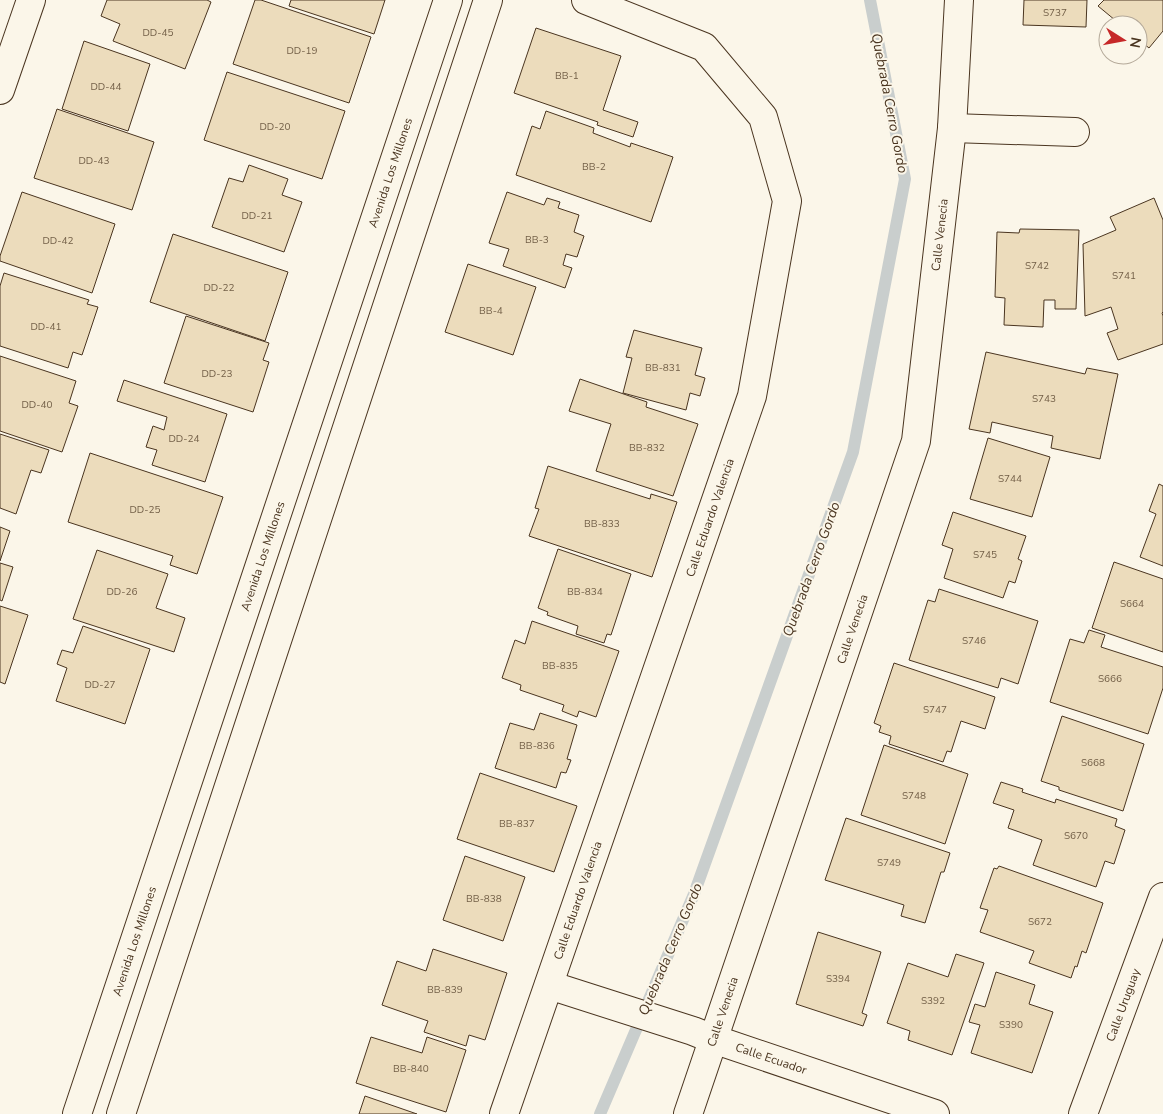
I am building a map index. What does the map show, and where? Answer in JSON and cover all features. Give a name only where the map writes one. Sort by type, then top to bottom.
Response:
[{"type":"street","points":[[0,90],[31,0]]},
{"type":"street","name":"Avenida Los Millones","points":[[76,1114],[448,0]]},
{"type":"street","points":[[121,1114],[488,0]]},
{"type":"street","name":"Calle Eduardo Valencia","points":[[504,1114],[752,396],[787,201],[763,117],[704,47],[586,0]]},
{"type":"street","name":"Calle Venecia","points":[[688,1114],[916,441],[952,128],[958,0]]},
{"type":"street","points":[[952,128],[1075,132]]},
{"type":"street","name":"Calle Uruguay","points":[[1083,1114],[1163,897]]},
{"type":"street","name":"Calle Ecuador","points":[[549,985],[693,1031],[935,1114]]},
{"type":"building","points":[[107,0],[207,0],[211,2],[185,69],[113,41],[120,24],[101,16]]},
{"type":"building","points":[[255,0],[261,0],[371,37],[349,103],[233,64]]},
{"type":"building","points":[[291,0],[385,0],[374,34],[289,6]]},
{"type":"building","points":[[1024,0],[1087,0],[1086,27],[1023,25]]},
{"type":"building","points":[[1104,0],[1163,0],[1163,31],[1149,48],[1148,15],[1109,15],[1098,6]]},
{"type":"building","points":[[536,28],[621,56],[603,110],[638,122],[633,137],[597,125],[598,122],[514,93]]},
{"type":"building","points":[[84,41],[150,64],[128,131],[62,109]]},
{"type":"building","points":[[227,72],[345,111],[322,179],[204,140]]},
{"type":"building","points":[[57,109],[154,142],[132,210],[34,178]]},
{"type":"building","points":[[546,111],[594,128],[593,133],[630,147],[631,143],[673,157],[651,222],[516,175],[532,126],[540,129]]},
{"type":"building","points":[[249,165],[288,179],[282,195],[302,202],[284,252],[212,227],[229,178],[243,182]]},
{"type":"building","points":[[22,192],[115,224],[92,293],[0,261],[0,256]]},
{"type":"building","points":[[507,192],[544,205],[547,198],[560,202],[558,208],[579,215],[574,232],[584,236],[577,257],[566,254],[563,265],[572,268],[565,288],[503,266],[509,249],[489,243]]},
{"type":"building","points":[[1154,198],[1163,220],[1163,344],[1118,360],[1107,333],[1118,329],[1111,307],[1085,316],[1083,244],[1116,230],[1110,217]]},
{"type":"building","points":[[1020,229],[1079,230],[1076,309],[1055,309],[1055,300],[1044,300],[1043,327],[1004,325],[1005,298],[995,297],[997,232],[1019,233]]},
{"type":"building","points":[[173,234],[288,272],[265,341],[150,302]]},
{"type":"building","points":[[468,264],[536,287],[513,355],[445,332]]},
{"type":"building","points":[[4,273],[89,300],[87,304],[98,307],[82,355],[73,352],[68,368],[0,346],[0,286]]},
{"type":"building","points":[[186,316],[269,343],[263,360],[269,362],[253,412],[164,383]]},
{"type":"building","points":[[634,330],[702,348],[695,375],[705,378],[700,396],[690,393],[686,410],[623,393],[632,358],[626,357]]},
{"type":"building","points":[[986,352],[1085,374],[1087,368],[1118,374],[1100,459],[1051,448],[1053,436],[992,422],[990,433],[969,429]]},
{"type":"building","points":[[0,356],[76,381],[69,403],[78,406],[62,452],[0,431]]},
{"type":"building","points":[[580,379],[647,402],[646,407],[698,424],[673,496],[596,471],[611,424],[569,411]]},
{"type":"building","points":[[124,380],[227,414],[205,482],[152,465],[157,450],[146,447],[153,426],[164,430],[167,417],[117,401]]},
{"type":"building","points":[[0,434],[49,450],[41,473],[31,470],[16,514],[0,508]]},
{"type":"building","points":[[988,438],[1050,457],[1032,517],[970,499]]},
{"type":"building","points":[[90,453],[223,497],[197,574],[170,565],[173,556],[68,522]]},
{"type":"building","points":[[548,466],[650,499],[651,494],[677,502],[652,577],[529,536],[539,509],[535,508]]},
{"type":"building","points":[[1159,484],[1163,486],[1163,566],[1140,557],[1156,514],[1149,511]]},
{"type":"building","points":[[953,512],[1026,536],[1018,559],[1022,561],[1015,583],[1009,581],[1003,598],[944,578],[953,549],[942,545]]},
{"type":"building","points":[[0,527],[10,531],[0,561]]},
{"type":"building","points":[[558,549],[631,574],[611,635],[607,634],[604,643],[576,634],[578,626],[547,615],[548,612],[538,608]]},
{"type":"building","points":[[97,550],[168,574],[156,608],[185,618],[174,652],[73,619]]},
{"type":"building","points":[[1114,562],[1163,579],[1163,652],[1092,628]]},
{"type":"building","points":[[0,563],[13,567],[2,601],[0,600]]},
{"type":"building","points":[[939,589],[1038,621],[1018,684],[1001,678],[998,688],[909,660],[928,600],[935,602]]},
{"type":"building","points":[[0,606],[28,615],[5,684],[0,682]]},
{"type":"building","points":[[532,621],[619,651],[596,717],[579,711],[577,717],[562,711],[564,705],[520,690],[521,685],[502,678],[515,640],[525,644]]},
{"type":"building","points":[[83,626],[150,649],[125,724],[56,701],[67,668],[57,664],[62,650],[73,653]]},
{"type":"building","points":[[1089,630],[1105,635],[1101,647],[1163,667],[1163,688],[1148,734],[1050,702],[1070,639],[1084,643]]},
{"type":"building","points":[[894,663],[995,697],[985,729],[961,721],[951,752],[947,751],[943,762],[889,744],[891,736],[879,732],[881,726],[874,723]]},
{"type":"building","points":[[540,713],[577,725],[567,759],[571,760],[566,773],[561,772],[556,788],[495,768],[510,723],[534,730]]},
{"type":"building","points":[[1062,716],[1144,744],[1123,811],[1059,790],[1059,787],[1041,781]]},
{"type":"building","points":[[884,745],[968,774],[945,844],[861,815]]},
{"type":"building","points":[[480,773],[577,806],[554,872],[457,839]]},
{"type":"building","points":[[1001,782],[1023,789],[1022,792],[1055,803],[1056,799],[1117,819],[1115,826],[1125,830],[1114,864],[1105,861],[1096,887],[1033,865],[1042,840],[1008,828],[1014,810],[993,803]]},
{"type":"building","points":[[846,818],[950,853],[944,872],[941,872],[925,923],[901,916],[904,905],[825,880]]},
{"type":"building","points":[[465,856],[525,877],[503,941],[443,920]]},
{"type":"building","points":[[999,866],[1103,903],[1086,953],[1082,951],[1071,978],[1029,963],[1034,951],[980,932],[988,910],[980,908],[994,868],[997,869]]},
{"type":"building","points":[[818,932],[881,952],[862,1013],[867,1015],[863,1026],[796,1004]]},
{"type":"building","points":[[433,949],[507,973],[485,1040],[469,1035],[466,1046],[424,1032],[428,1021],[382,1005],[397,961],[426,971]]},
{"type":"building","points":[[956,954],[984,963],[952,1055],[908,1040],[910,1031],[887,1023],[908,963],[948,977]]},
{"type":"building","points":[[996,972],[1035,985],[1029,1004],[1053,1012],[1032,1073],[971,1053],[980,1025],[969,1022],[975,1004],[985,1007]]},
{"type":"building","points":[[371,1037],[422,1053],[427,1037],[466,1050],[446,1112],[356,1083]]},
{"type":"building","points":[[365,1096],[417,1114],[359,1114]]},
{"type":"waterway","name":"Quebrada Cerro Gordo","points":[[600,1114],[694,894],[853,452],[905,179],[870,0]]}]
